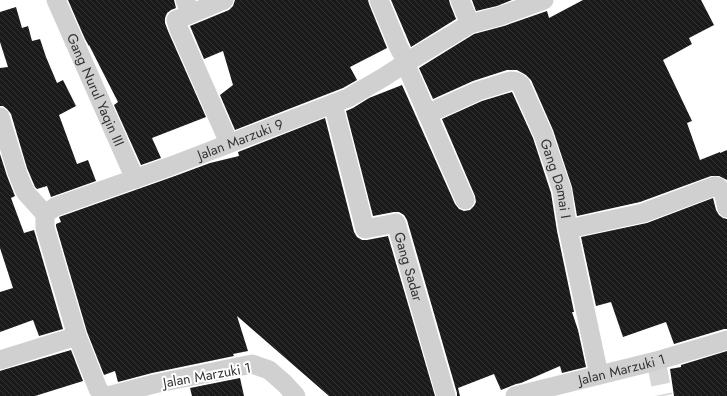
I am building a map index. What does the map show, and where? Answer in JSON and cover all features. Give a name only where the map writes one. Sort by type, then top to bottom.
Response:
[{"type":"street","name":"Gang Nurul Yaqin III","points":[[56,0],[135,179]]},
{"type":"street","points":[[224,0],[186,7],[176,20],[229,143]]},
{"type":"street","points":[[379,0],[464,200]]},
{"type":"street","points":[[460,0],[470,24]]},
{"type":"street","name":"Jalan Marzuki 9","points":[[45,214],[55,206],[135,179],[348,98],[470,24],[500,16],[544,0]]},
{"type":"street","name":"Gang Damai I","points":[[427,114],[478,91],[510,81],[518,82],[523,89],[543,134],[562,190],[564,211],[599,375]]},
{"type":"street","name":"Gang Sadar","points":[[333,104],[365,229],[396,223],[446,396]]},
{"type":"street","points":[[0,117],[5,153],[17,172],[26,193],[45,214],[45,228],[77,336],[0,360]]},
{"type":"street","points":[[568,229],[643,213],[715,186],[720,188],[727,208]]},
{"type":"street","name":"Jalan Marzuki 1","points":[[77,336],[101,395],[108,396],[154,384],[252,364],[269,370],[284,382],[296,396]]},
{"type":"street","name":"Jalan Marzuki 1","points":[[515,396],[599,375],[656,364],[727,340]]},
{"type":"building","points":[[68,0],[174,0],[176,8],[167,13],[165,23],[206,117],[152,138],[161,158],[141,165],[114,105],[118,102],[85,39]]},
{"type":"building","points":[[235,0],[368,0],[387,48],[350,67],[357,80],[343,88],[235,130],[220,95],[233,85],[223,51],[204,59],[190,26],[229,10],[233,6]]},
{"type":"building","points":[[391,0],[449,0],[456,19],[411,47]]},
{"type":"building","points":[[472,0],[512,0],[497,6],[476,11]]},
{"type":"building","points":[[583,0],[701,0],[714,25],[689,38],[692,44],[663,60],[692,121],[687,123],[700,160],[727,150],[727,180],[719,176],[711,176],[640,202],[577,216],[572,187],[553,130],[531,80],[526,75],[517,70],[507,70],[473,81],[433,99],[419,68],[474,34],[504,26],[547,11],[549,18]]},
{"type":"building","points":[[16,7],[22,28],[28,26],[32,41],[40,39],[57,83],[63,80],[76,106],[59,115],[77,164],[88,160],[96,181],[51,197],[47,186],[37,189],[35,187],[27,168],[11,114],[3,106],[0,106],[0,68],[8,67],[0,42],[0,12]]},
{"type":"building","points":[[402,85],[455,204],[459,209],[464,211],[470,210],[474,206],[476,202],[475,196],[442,119],[482,101],[512,92],[533,138],[551,193],[557,231],[574,312],[572,312],[578,330],[586,367],[562,373],[560,366],[501,390],[494,374],[458,388],[460,396],[457,396],[407,220],[404,215],[399,212],[373,216],[346,111],[369,98]]},
{"type":"building","points":[[325,118],[354,232],[357,237],[362,240],[388,236],[435,396],[329,396],[237,316],[248,351],[233,354],[234,356],[152,373],[118,382],[115,371],[104,375],[87,332],[56,226],[56,224],[61,222],[59,217],[210,163],[239,156],[238,152]]},
{"type":"building","points":[[0,154],[15,196],[11,198],[24,233],[34,230],[63,329],[39,336],[33,320],[0,332],[0,292],[13,288],[0,248]]},
{"type":"building","points":[[713,198],[719,215],[727,219],[727,329],[674,344],[666,322],[623,337],[611,302],[596,306],[581,237],[647,223]]},
{"type":"building","points":[[71,350],[83,381],[35,396],[0,396],[0,371]]},
{"type":"building","points":[[727,351],[727,396],[674,396],[670,369],[681,367],[681,365]]},
{"type":"building","points":[[240,378],[244,396],[192,396],[190,388]]},
{"type":"tunnel","points":[[657,366],[663,396]]}]
